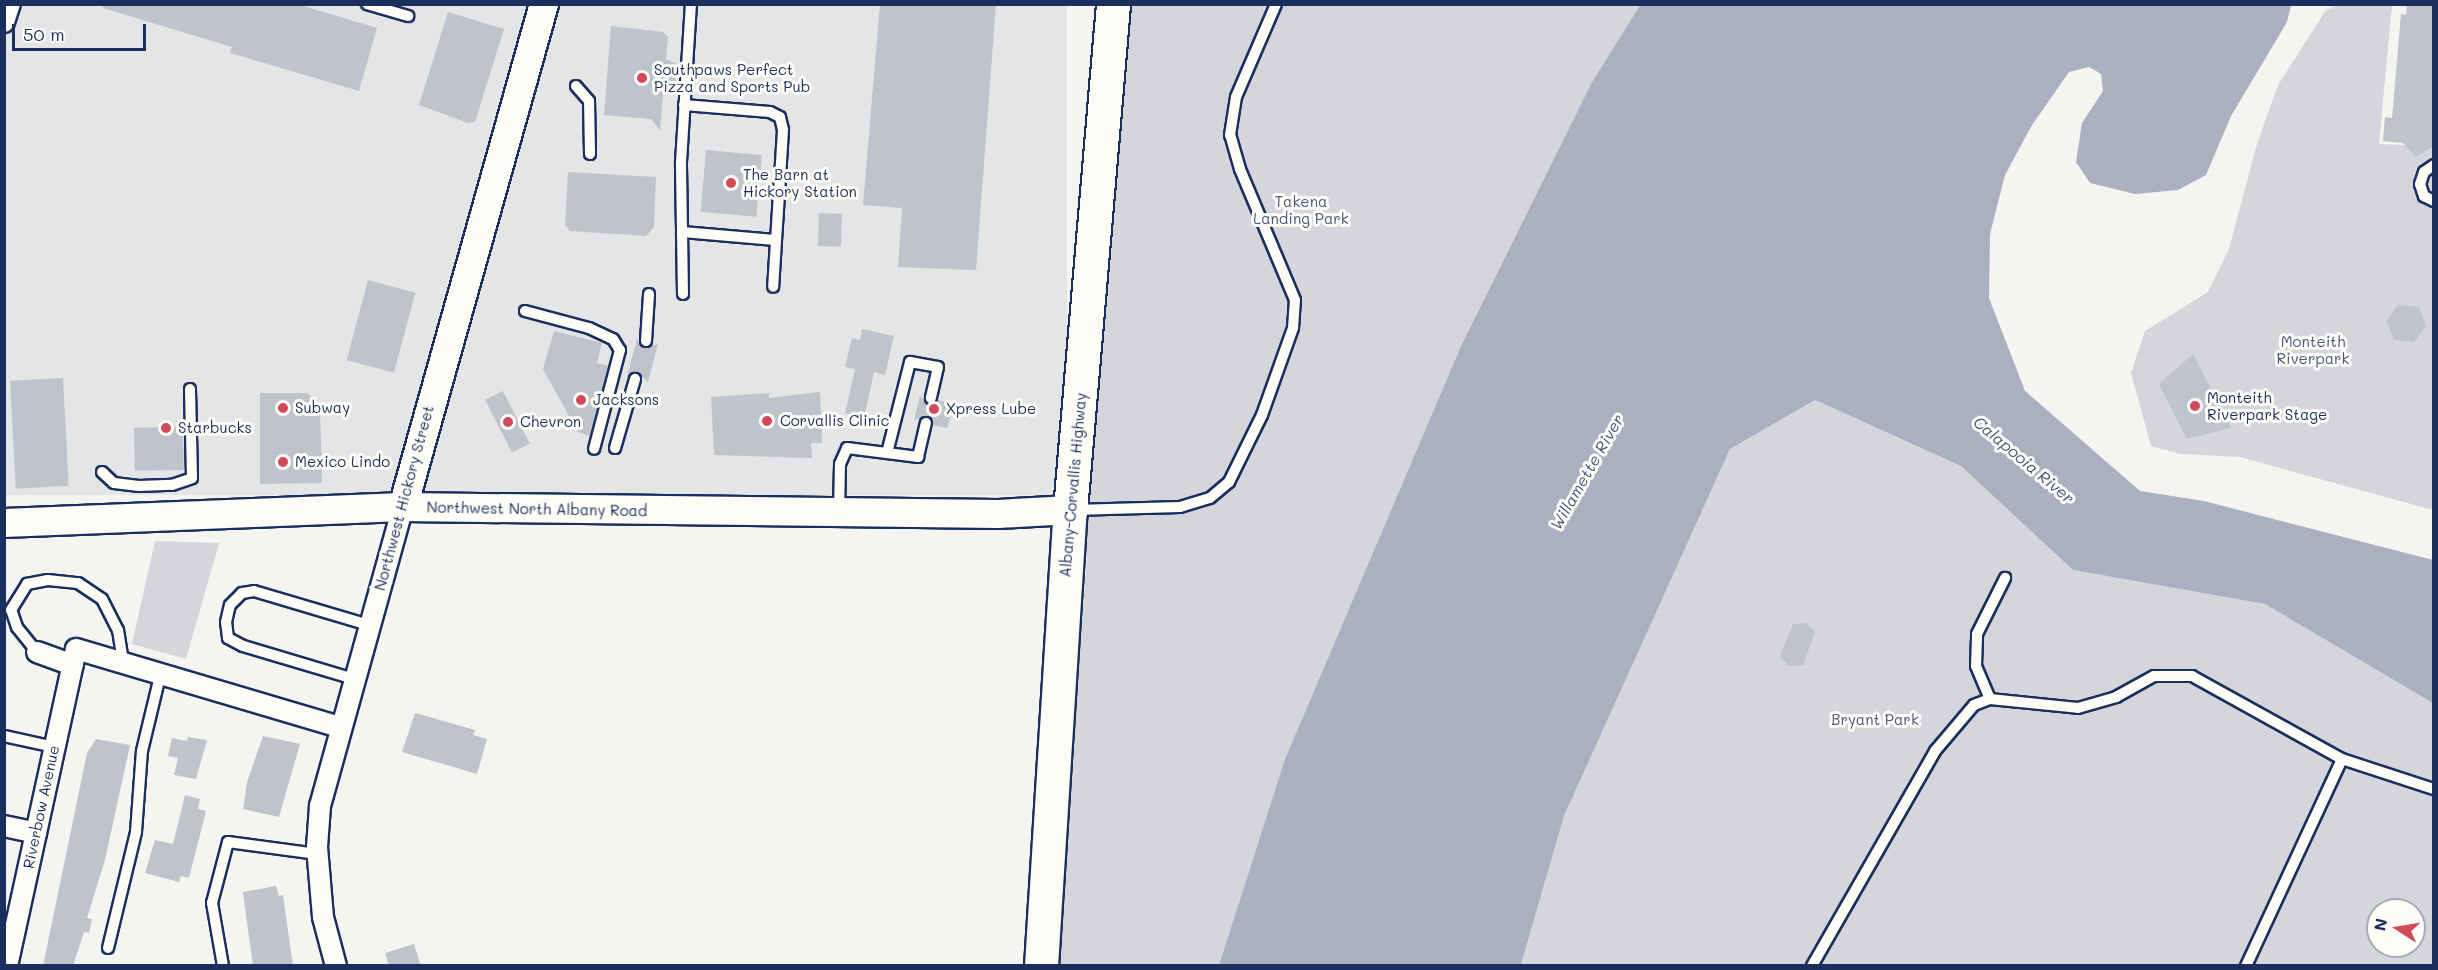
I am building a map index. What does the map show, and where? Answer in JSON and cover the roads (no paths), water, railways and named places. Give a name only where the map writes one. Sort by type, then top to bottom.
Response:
[{"type":"highway","name":"Albany-Corvallis Highway","points":[[1041,966],[1070,510],[1113,4]]},
{"type":"main road","name":"Northwest Hickory Street","points":[[403,507],[544,4]]},
{"type":"main road","name":"Northwest North Albany Road","points":[[4,522],[403,507],[998,514],[1070,510]]},
{"type":"street","points":[[4,22],[10,4]]},
{"type":"street","name":"Northwest Hickory Street","points":[[336,966],[323,917],[317,854],[320,806],[403,507]]},
{"type":"street","points":[[37,652],[123,662],[340,728]]},
{"type":"street","name":"Riverbow Avenue","points":[[7,966],[74,657]]},
{"type":"street","points":[[4,826],[36,833]]},
{"type":"lane","points":[[367,4],[408,16]]},
{"type":"lane","points":[[683,294],[684,105],[691,4]]},
{"type":"lane","points":[[1070,510],[1180,507],[1210,498],[1229,482],[1262,416],[1293,328],[1295,300],[1240,169],[1230,135],[1239,88],[1276,4]]},
{"type":"lane","points":[[576,86],[589,101],[590,154]]},
{"type":"lane","points":[[684,105],[770,112],[780,117],[783,130],[773,287]]},
{"type":"lane","points":[[2433,165],[2424,172],[2420,184],[2424,196],[2433,201]]},
{"type":"lane","points":[[682,232],[776,240]]},
{"type":"lane","points":[[646,341],[649,294]]},
{"type":"lane","points":[[525,311],[589,328],[613,339],[620,350],[594,449]]},
{"type":"lane","points":[[887,453],[910,362],[938,368],[931,398]]},
{"type":"lane","points":[[615,447],[635,379]]},
{"type":"lane","points":[[102,472],[114,483],[139,486],[172,485],[192,478],[190,389]]},
{"type":"lane","points":[[839,512],[840,464],[847,448],[918,457],[926,423]]},
{"type":"lane","points":[[1990,699],[1977,666],[1977,634],[2005,578]]},
{"type":"lane","points":[[37,652],[16,627],[12,610],[27,584],[48,580],[78,583],[102,599],[118,630],[123,662]]},
{"type":"lane","points":[[354,679],[243,646],[228,638],[226,622],[230,605],[242,593],[254,591],[369,625]]},
{"type":"lane","points":[[108,948],[136,832],[142,751],[161,672]]},
{"type":"lane","points":[[1812,966],[1935,752],[1974,705],[1990,699],[2078,708],[2116,697],[2154,676],[2192,676],[2342,759],[2433,789]]},
{"type":"lane","points":[[4,736],[54,747]]},
{"type":"lane","points":[[2246,966],[2342,759]]},
{"type":"lane","points":[[223,966],[212,903],[228,843],[317,854]]},
{"type":"water","points":[[1641,4],[2291,5],[2287,22],[2231,116],[2206,175],[2178,190],[2135,194],[2090,183],[2076,162],[2082,123],[2103,91],[2101,74],[2089,67],[2069,72],[2032,125],[2005,175],[1990,234],[1989,298],[2025,391],[2140,491],[2204,501],[2433,560],[2433,703],[2265,604],[2073,570],[1961,466],[1815,400],[1730,449],[1564,816],[1521,965],[1219,965],[1285,759],[1461,346],[1592,82]]},
{"type":"place","name":"Southpaws Perfect Pizza and Sports Pub","points":[[642,78]]},
{"type":"place","name":"The Barn at Hickory Station","points":[[731,183]]},
{"type":"place","name":"Jacksons","points":[[581,400]]},
{"type":"place","name":"Monteith Riverpark Stage","points":[[2195,406]]},
{"type":"place","name":"Subway","points":[[283,408]]},
{"type":"place","name":"Xpress Lube","points":[[934,409]]},
{"type":"place","name":"Corvallis Clinic","points":[[767,421]]},
{"type":"place","name":"Chevron","points":[[508,422]]},
{"type":"place","name":"Starbucks","points":[[166,428]]},
{"type":"place","name":"Mexico Lindo","points":[[283,462]]},
{"type":"park label","name":"Takena Landing Park","points":[[1301,210]]},
{"type":"park label","name":"Monteith Riverpark","points":[[2313,350]]},
{"type":"park label","name":"Bryant Park","points":[[1875,720]]},
{"type":"water label","name":"Calapooia River","points":[[2024,460]]},
{"type":"water label","name":"Willamette River","points":[[1587,472]]}]
